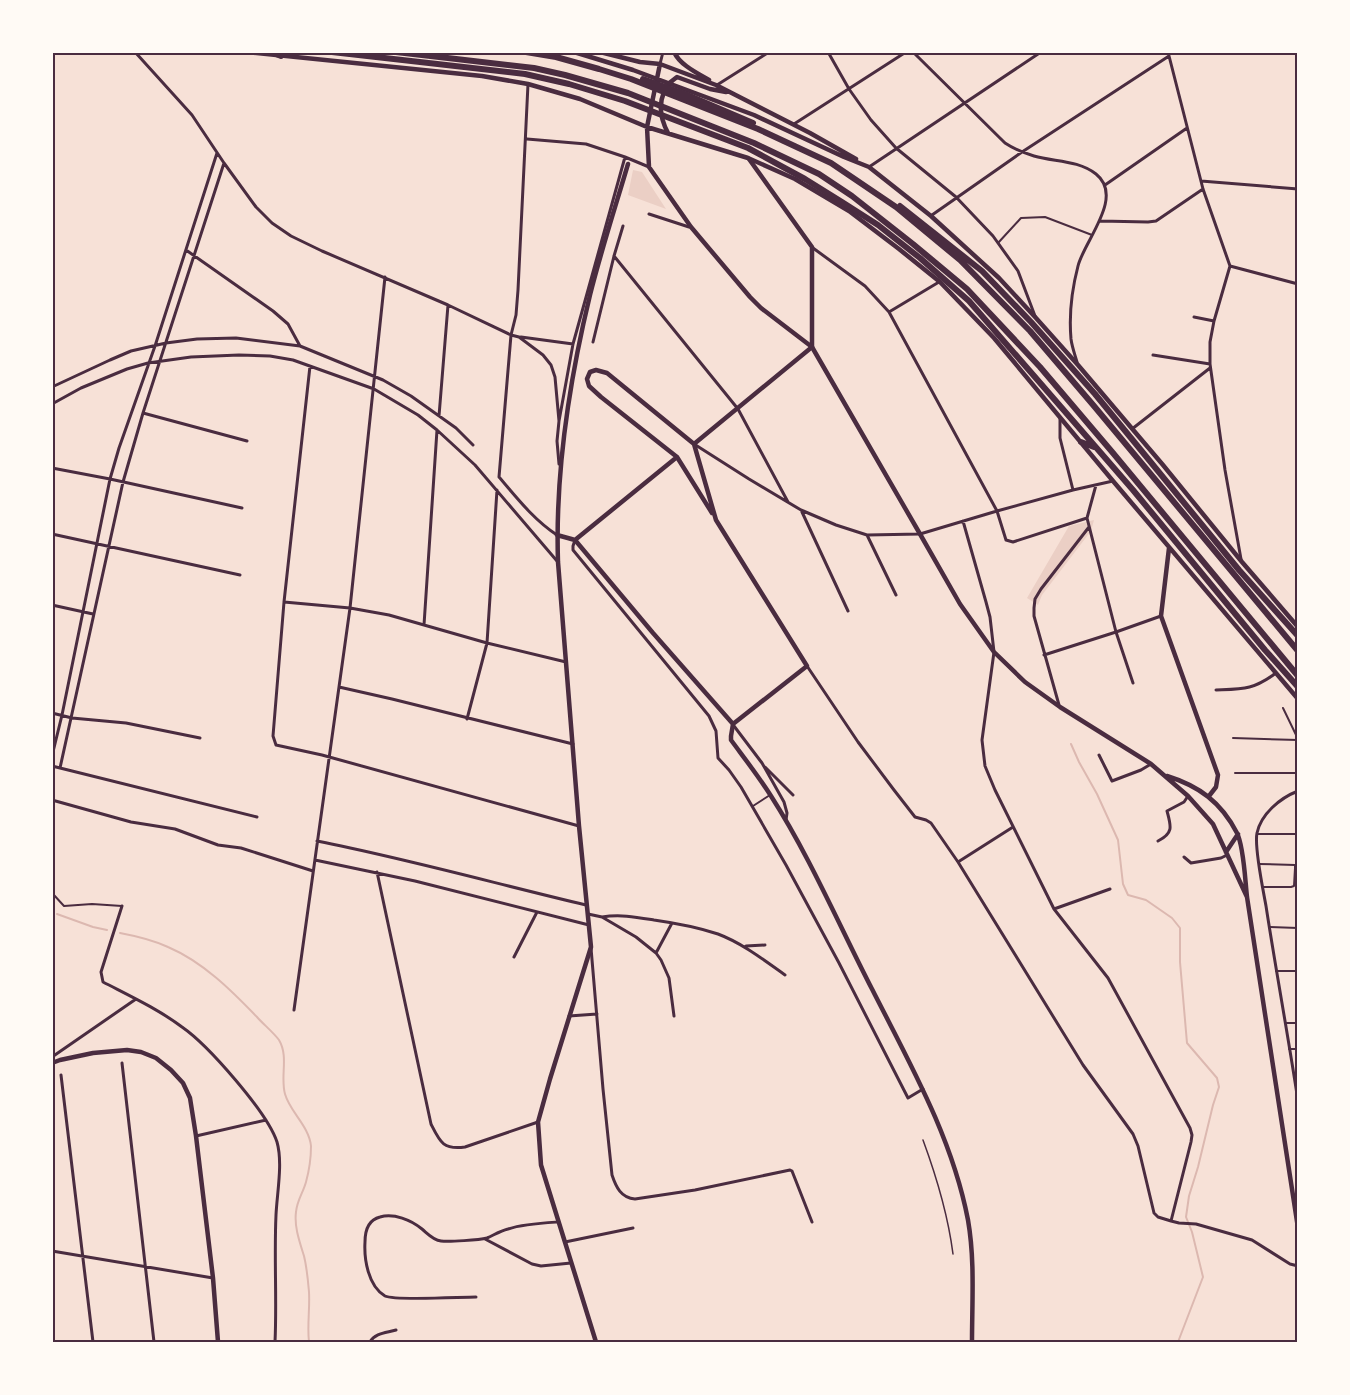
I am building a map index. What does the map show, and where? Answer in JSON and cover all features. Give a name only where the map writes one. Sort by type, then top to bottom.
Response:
[{"type":"highway","points":[[271,52],[280,56]]},
{"type":"highway","points":[[332,52],[525,74],[569,84],[625,101],[748,148],[805,179],[878,225],[969,301],[1133,490],[1298,687]]},
{"type":"highway","points":[[396,52],[534,68],[628,93],[754,143],[819,174],[861,203],[967,289],[1040,368],[1298,676]]},
{"type":"highway","points":[[526,52],[556,57],[632,79],[758,129],[831,163],[896,207],[960,260],[1030,331],[1298,651]]},
{"type":"highway","points":[[545,52],[637,76],[734,114],[817,153],[864,180],[908,212],[982,271],[1032,322],[1095,394],[1239,570],[1298,636]]},
{"type":"highway","points":[[1081,442],[1113,453]]},
{"type":"main road","points":[[246,52],[482,76],[528,84],[580,99],[647,127],[748,158],[795,179],[849,211],[940,282],[994,338],[1298,699]]},
{"type":"main road","points":[[574,52],[633,70],[754,115],[869,167]]},
{"type":"main road","points":[[600,52],[640,62],[660,64],[716,85],[793,124],[869,167],[931,216],[999,278],[1078,365],[1298,627]]},
{"type":"main road","points":[[674,52],[682,63],[716,85]]},
{"type":"main road","points":[[660,64],[647,127],[649,167],[691,227],[761,308],[812,347],[960,604],[994,652],[1025,682],[1150,764],[1188,796],[1213,824],[1247,897]]},
{"type":"main road","points":[[668,134],[661,120],[662,97],[667,85],[677,77],[710,89],[732,93]]},
{"type":"main road","points":[[748,158],[812,247],[812,347]]},
{"type":"main road","points":[[596,1342],[541,1165],[538,1122],[591,947],[558,562],[560,472],[570,393],[590,295],[628,164]]},
{"type":"main road","points":[[694,444],[812,347]]},
{"type":"main road","points":[[716,520],[694,444],[607,373],[596,370],[590,372],[587,378],[589,386],[677,457],[716,520],[807,666],[733,724],[730,735],[786,821],[936,1116],[962,1194],[968,1221],[972,1251],[972,1342]]},
{"type":"main road","points":[[575,540],[677,457]]},
{"type":"main road","points":[[557,535],[575,540],[733,724]]},
{"type":"main road","points":[[1169,548],[1161,616],[1218,775],[1216,787],[1209,796]]},
{"type":"main road","points":[[1164,775],[1184,782],[1209,796],[1238,834],[1298,1228]]},
{"type":"main road","points":[[1227,853],[1238,834]]},
{"type":"main road","points":[[52,1063],[93,1053],[119,1050],[141,1053],[156,1058],[183,1083],[190,1098],[196,1136],[213,1278],[218,1342]]},
{"type":"street","points":[[135,52],[192,115],[256,207],[272,223],[291,236],[511,335],[573,344]]},
{"type":"street","points":[[660,64],[663,52]]},
{"type":"street","points":[[716,85],[769,52]]},
{"type":"street","points":[[828,52],[849,89],[871,120],[896,148],[956,197],[993,236],[1018,271],[1036,318]]},
{"type":"street","points":[[793,124],[906,52]]},
{"type":"street","points":[[913,52],[1005,143],[1034,156],[1084,167],[1097,175],[1105,185],[1105,207],[1078,264],[1074,289],[1071,340],[1078,365]]},
{"type":"street","points":[[869,167],[1041,52]]},
{"type":"street","points":[[931,216],[1169,54],[1200,181],[1230,266],[1214,321],[1210,342],[1210,366],[1225,470],[1242,562]]},
{"type":"street","points":[[528,84],[518,290],[516,315],[511,335],[499,477],[536,519],[557,535]]},
{"type":"street","points":[[1105,185],[1188,127]]},
{"type":"street","points":[[526,139],[586,144],[649,167]]},
{"type":"street","points":[[52,756],[110,479],[217,153]]},
{"type":"street","points":[[560,472],[557,441],[559,421],[573,344],[624,157]]},
{"type":"street","points":[[60,768],[123,482],[224,163]]},
{"type":"street","points":[[1200,181],[1298,189]]},
{"type":"street","points":[[1100,221],[1156,221],[1203,189]]},
{"type":"street","points":[[649,214],[691,227]]},
{"type":"street","points":[[998,243],[1021,218],[1045,217],[1092,235]]},
{"type":"street","points":[[594,342],[623,226]]},
{"type":"street","points":[[812,247],[865,286],[889,312],[997,510],[1006,540],[1013,542],[1088,518]]},
{"type":"street","points":[[186,250],[273,311],[288,324],[300,346]]},
{"type":"street","points":[[614,255],[738,409],[789,503]]},
{"type":"street","points":[[1230,266],[1298,284]]},
{"type":"street","points":[[294,1010],[350,608],[385,277]]},
{"type":"street","points":[[889,312],[940,282]]},
{"type":"street","points":[[439,416],[448,305]]},
{"type":"street","points":[[1194,317],[1214,321]]},
{"type":"street","points":[[519,337],[543,355],[551,365],[555,377],[559,421]]},
{"type":"street","points":[[52,387],[131,351],[166,343],[196,339],[236,338],[300,346],[376,376],[411,396],[456,428],[473,445]]},
{"type":"street","points":[[52,404],[81,388],[148,363],[190,357],[239,355],[270,356],[293,360],[374,389],[418,415],[475,465],[558,562]]},
{"type":"street","points":[[1153,355],[1210,366]]},
{"type":"street","points":[[310,366],[284,602],[274,742],[276,745],[579,826]]},
{"type":"street","points":[[1132,429],[1210,366]]},
{"type":"street","points":[[143,413],[247,441]]},
{"type":"street","points":[[1060,417],[1060,438],[1072,490]]},
{"type":"street","points":[[424,625],[437,430]]},
{"type":"street","points":[[694,444],[801,510],[867,535],[920,534],[997,510],[1113,481]]},
{"type":"street","points":[[52,468],[242,508]]},
{"type":"street","points":[[1096,485],[1088,518],[1089,527],[1116,632],[1132,683]]},
{"type":"street","points":[[468,719],[487,643],[497,490]]},
{"type":"street","points":[[801,510],[848,611]]},
{"type":"street","points":[[963,521],[990,617],[994,652],[982,740],[985,766],[1054,909],[1108,978],[1190,1128],[1191,1142],[1171,1221]]},
{"type":"street","points":[[1060,707],[1034,616],[1035,599],[1089,527]]},
{"type":"street","points":[[52,534],[240,575]]},
{"type":"street","points":[[867,535],[896,595]]},
{"type":"street","points":[[575,540],[573,550],[710,717],[716,731],[718,758],[729,770],[753,806],[839,963],[908,1098],[923,1089]]},
{"type":"street","points":[[284,602],[350,608],[388,615],[566,662]]},
{"type":"street","points":[[52,605],[93,614]]},
{"type":"street","points":[[1044,655],[1161,616]]},
{"type":"street","points":[[807,666],[858,742],[915,817],[931,823],[958,862],[1083,1065],[1133,1134],[1154,1213],[1158,1217],[1171,1221],[1196,1224],[1252,1239],[1290,1264],[1298,1266]]},
{"type":"street","points":[[1216,690],[1257,686],[1276,673]]},
{"type":"street","points":[[339,687],[573,744]]},
{"type":"street","points":[[1233,738],[1298,740],[1283,708]]},
{"type":"street","points":[[52,713],[72,718],[126,723],[200,738]]},
{"type":"street","points":[[733,724],[762,763],[784,802],[787,813],[786,821]]},
{"type":"street","points":[[1099,755],[1112,781],[1150,764]]},
{"type":"street","points":[[762,763],[793,795]]},
{"type":"street","points":[[52,766],[257,817]]},
{"type":"street","points":[[1235,773],[1298,773]]},
{"type":"street","points":[[1298,791],[1273,807],[1263,820],[1257,834],[1259,864],[1298,1101]]},
{"type":"street","points":[[753,806],[770,795]]},
{"type":"street","points":[[1158,841],[1167,837],[1170,830],[1167,812],[1184,802],[1188,796]]},
{"type":"street","points":[[52,800],[131,822],[175,829],[218,845],[241,848],[313,871]]},
{"type":"street","points":[[958,862],[1013,827]]},
{"type":"street","points":[[1257,834],[1298,834]]},
{"type":"street","points":[[318,841],[392,856],[586,904]]},
{"type":"street","points":[[1184,857],[1191,863],[1221,858],[1227,853]]},
{"type":"street","points":[[315,860],[415,881],[589,925]]},
{"type":"street","points":[[1259,864],[1295,865],[1296,868],[1294,886],[1263,887]]},
{"type":"street","points":[[377,872],[431,1124],[438,1139],[454,1149],[465,1148],[538,1122]]},
{"type":"street","points":[[52,880],[53,894],[64,906],[92,904],[122,906],[101,972],[103,982],[184,1028],[197,1039],[249,1097],[266,1120],[278,1144],[276,1342]]},
{"type":"street","points":[[1054,909],[1110,889]]},
{"type":"street","points":[[514,957],[537,912]]},
{"type":"street","points":[[588,914],[672,923],[718,934],[744,946],[785,975]]},
{"type":"street","points":[[602,917],[636,937],[662,960],[669,978],[674,1016]]},
{"type":"street","points":[[656,953],[672,923]]},
{"type":"street","points":[[1269,927],[1298,928]]},
{"type":"street","points":[[744,946],[765,945]]},
{"type":"street","points":[[591,947],[612,1175],[615,1186],[621,1194],[635,1199],[695,1190],[790,1170],[812,1222]]},
{"type":"street","points":[[1276,971],[1298,972]]},
{"type":"street","points":[[52,1048],[53,1056],[136,999]]},
{"type":"street","points":[[569,1016],[597,1014]]},
{"type":"street","points":[[1284,1023],[1298,1023]]},
{"type":"street","points":[[1289,1049],[1298,1049]]},
{"type":"street","points":[[122,1062],[154,1342]]},
{"type":"street","points":[[61,1075],[93,1342]]},
{"type":"street","points":[[196,1136],[266,1120]]},
{"type":"street","points":[[476,1297],[399,1299],[385,1296],[371,1281],[366,1262],[365,1231],[368,1224],[376,1218],[387,1215],[399,1217],[415,1224],[431,1238],[441,1241],[485,1239],[511,1228],[558,1222]]},
{"type":"street","points":[[564,1242],[633,1228]]},
{"type":"street","points":[[485,1239],[532,1264],[541,1266],[572,1263]]},
{"type":"street","points":[[52,1251],[213,1278]]},
{"type":"street","points":[[370,1342],[377,1335],[396,1330]]},
{"type":"lane","points":[[923,1140],[945,1210],[953,1254]]},
{"type":"shaded area","points":[[633,170],[642,172],[666,209],[628,195]]},
{"type":"shaded area","points":[[1094,520],[1091,531],[1042,595],[1038,605],[1027,598],[1069,526]]},
{"type":"waterway","points":[[1071,744],[1118,840],[1123,884],[1128,895],[1146,900],[1172,918],[1180,928],[1180,962],[1187,1043],[1217,1078],[1219,1087],[1189,1196],[1186,1217],[1203,1277],[1178,1342]]},
{"type":"waterway","points":[[57,914],[107,930]]},
{"type":"waterway","points":[[120,933],[156,942],[193,960],[227,987],[274,1034],[282,1046],[283,1080],[287,1101],[307,1132],[311,1146],[308,1173],[296,1218],[308,1279],[309,1342]]}]
